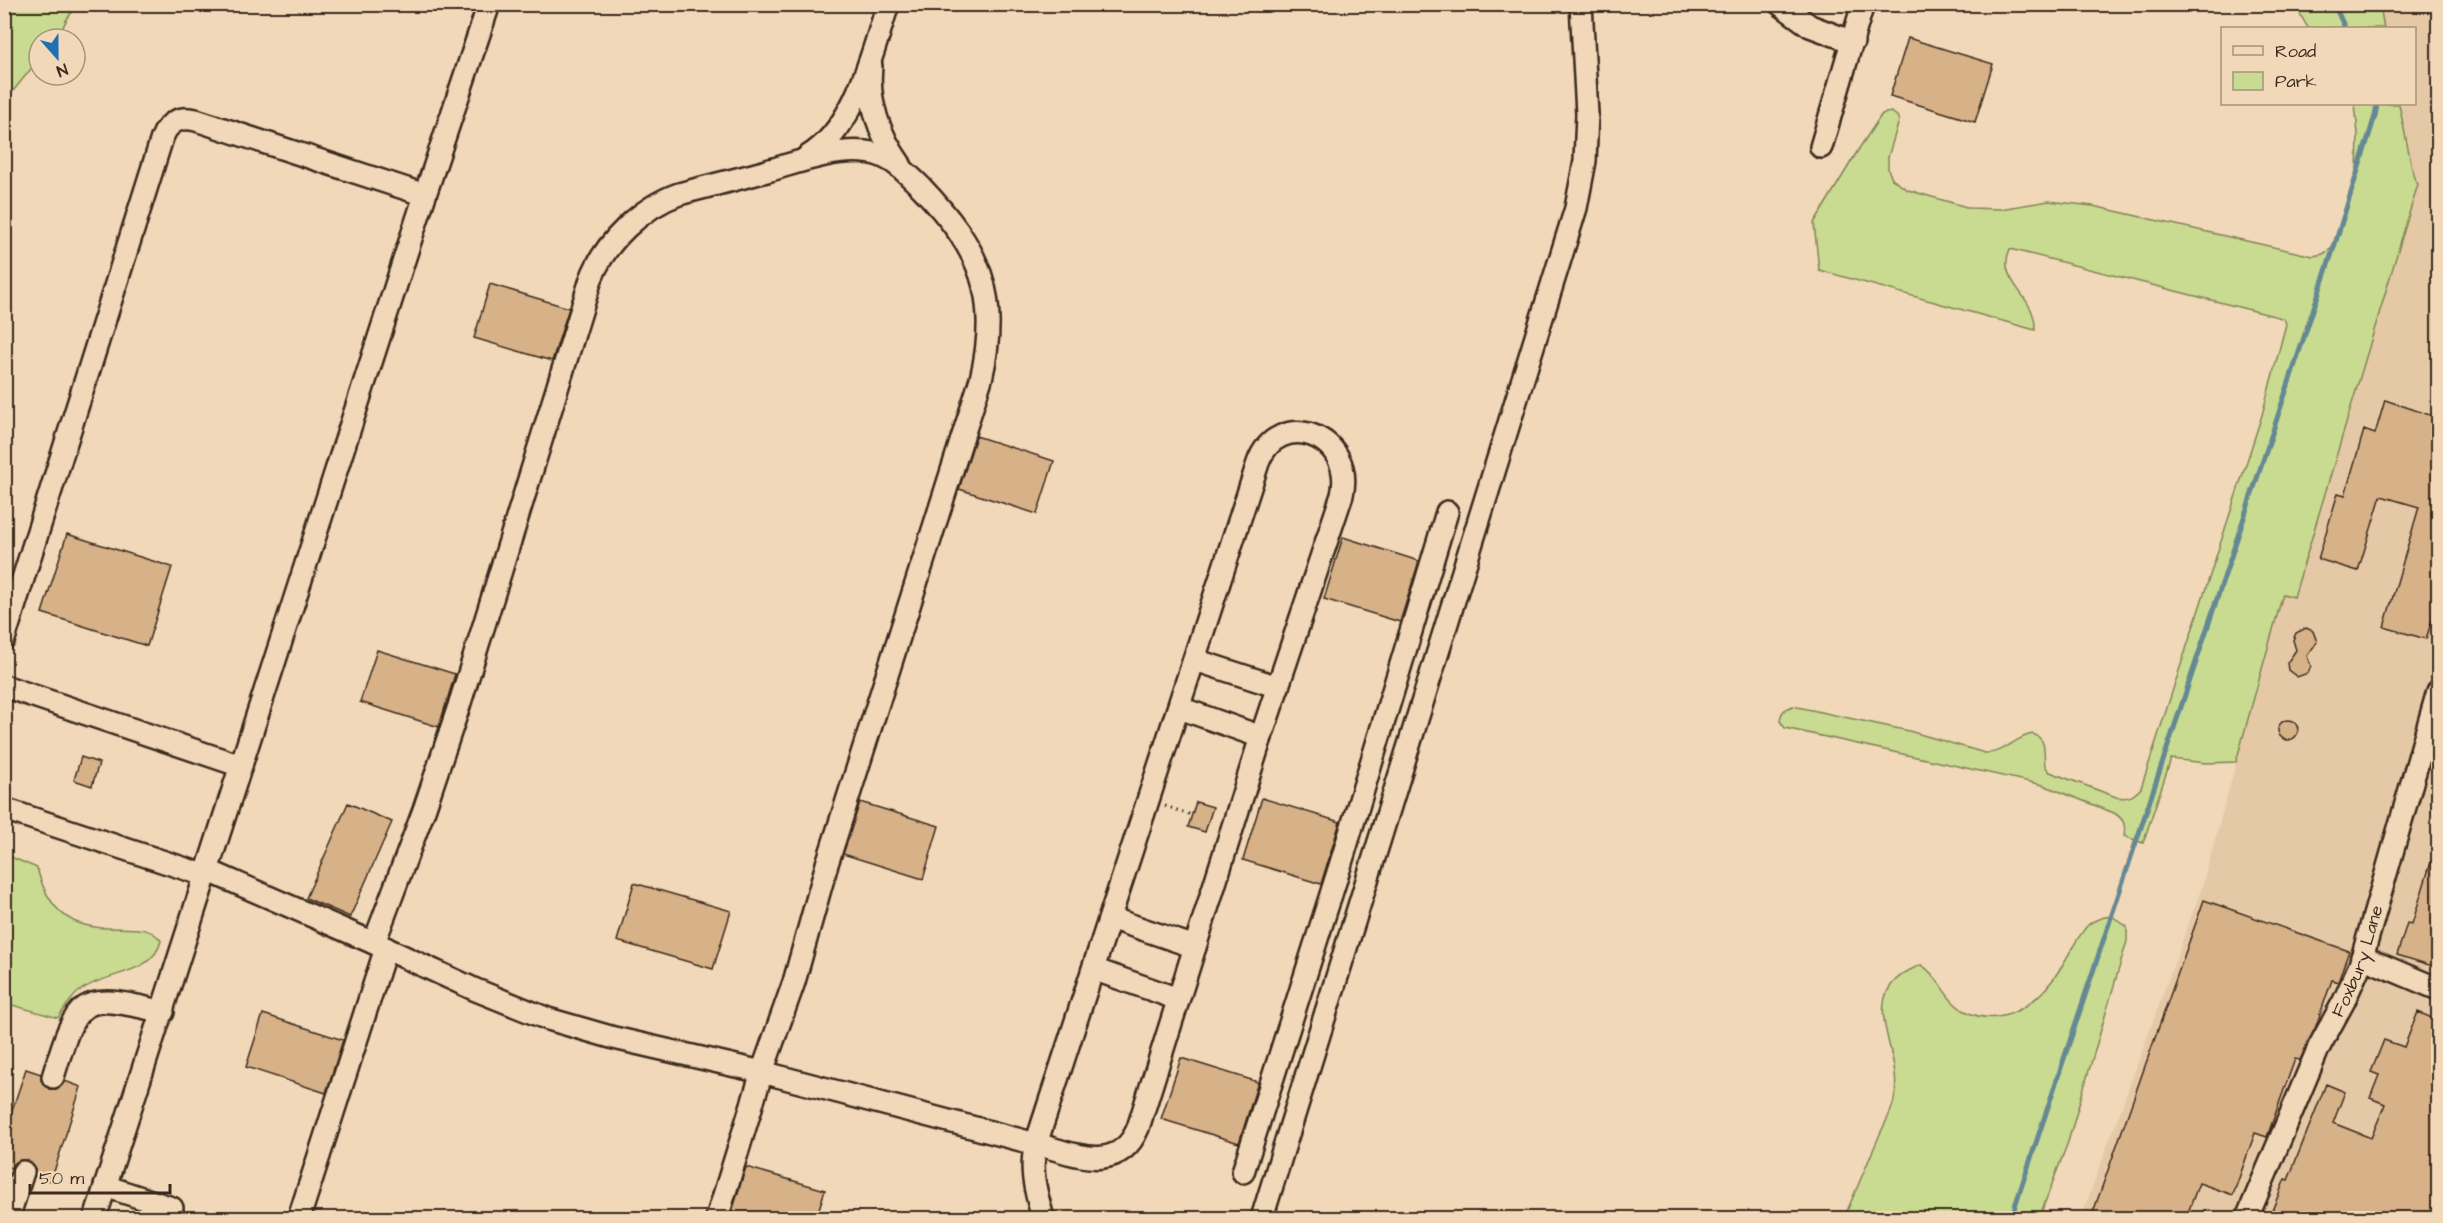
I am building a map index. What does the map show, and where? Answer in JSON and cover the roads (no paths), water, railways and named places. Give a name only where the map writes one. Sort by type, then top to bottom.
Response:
[{"type":"lane","points":[[96,1218],[425,195],[489,4]]},
{"type":"lane","points":[[799,161],[820,148],[837,129],[855,98],[888,4]]},
{"type":"lane","points":[[1262,1218],[1576,208],[1585,161],[1587,122],[1581,4]]},
{"type":"lane","points":[[1780,4],[1810,26],[1852,42]]},
{"type":"lane","points":[[1821,147],[1863,4]]},
{"type":"lane","points":[[717,1218],[762,1071],[794,982],[827,864],[981,379],[989,340],[988,300],[975,259],[945,215],[906,172],[888,144],[873,105],[870,84],[873,51]]},
{"type":"lane","points":[[4,639],[162,138],[168,126],[178,120],[196,120],[425,195]]},
{"type":"lane","points":[[299,1218],[380,945],[459,706],[597,265],[626,230],[644,213],[662,201],[799,161],[833,154],[863,152],[888,158],[906,172]]},
{"type":"lane","points":[[4,809],[208,874],[380,945],[476,990],[559,1022],[614,1038],[762,1071],[1036,1144],[1097,1158],[1115,1154],[1126,1146],[1138,1128],[1344,487],[1344,474],[1338,456],[1331,446],[1317,436],[1300,433],[1287,435],[1276,440],[1263,452],[1036,1144],[1032,1160],[1032,1174],[1042,1218]]},
{"type":"lane","points":[[1243,1172],[1341,863],[1447,512]]},
{"type":"lane","points":[[1195,660],[1278,687]]},
{"type":"lane","points":[[4,686],[241,766]]},
{"type":"lane","name":"Foxbury Lane","points":[[2247,1218],[2311,1065],[2350,988],[2362,957],[2439,691]]},
{"type":"lane","points":[[1180,708],[1262,737]]},
{"type":"lane","points":[[1110,918],[1195,947]]},
{"type":"lane","points":[[2362,957],[2439,989]]},
{"type":"lane","points":[[1093,969],[1178,999]]},
{"type":"lane","points":[[53,1077],[71,1023],[84,1007],[106,1000],[163,1012]]},
{"type":"lane","points":[[8,1218],[23,1172]]},
{"type":"lane","points":[[105,1186],[172,1208]]},
{"type":"waterway","points":[[2334,4],[2345,27]]},
{"type":"waterway","points":[[2011,1218],[2334,247],[2377,105]]}]
